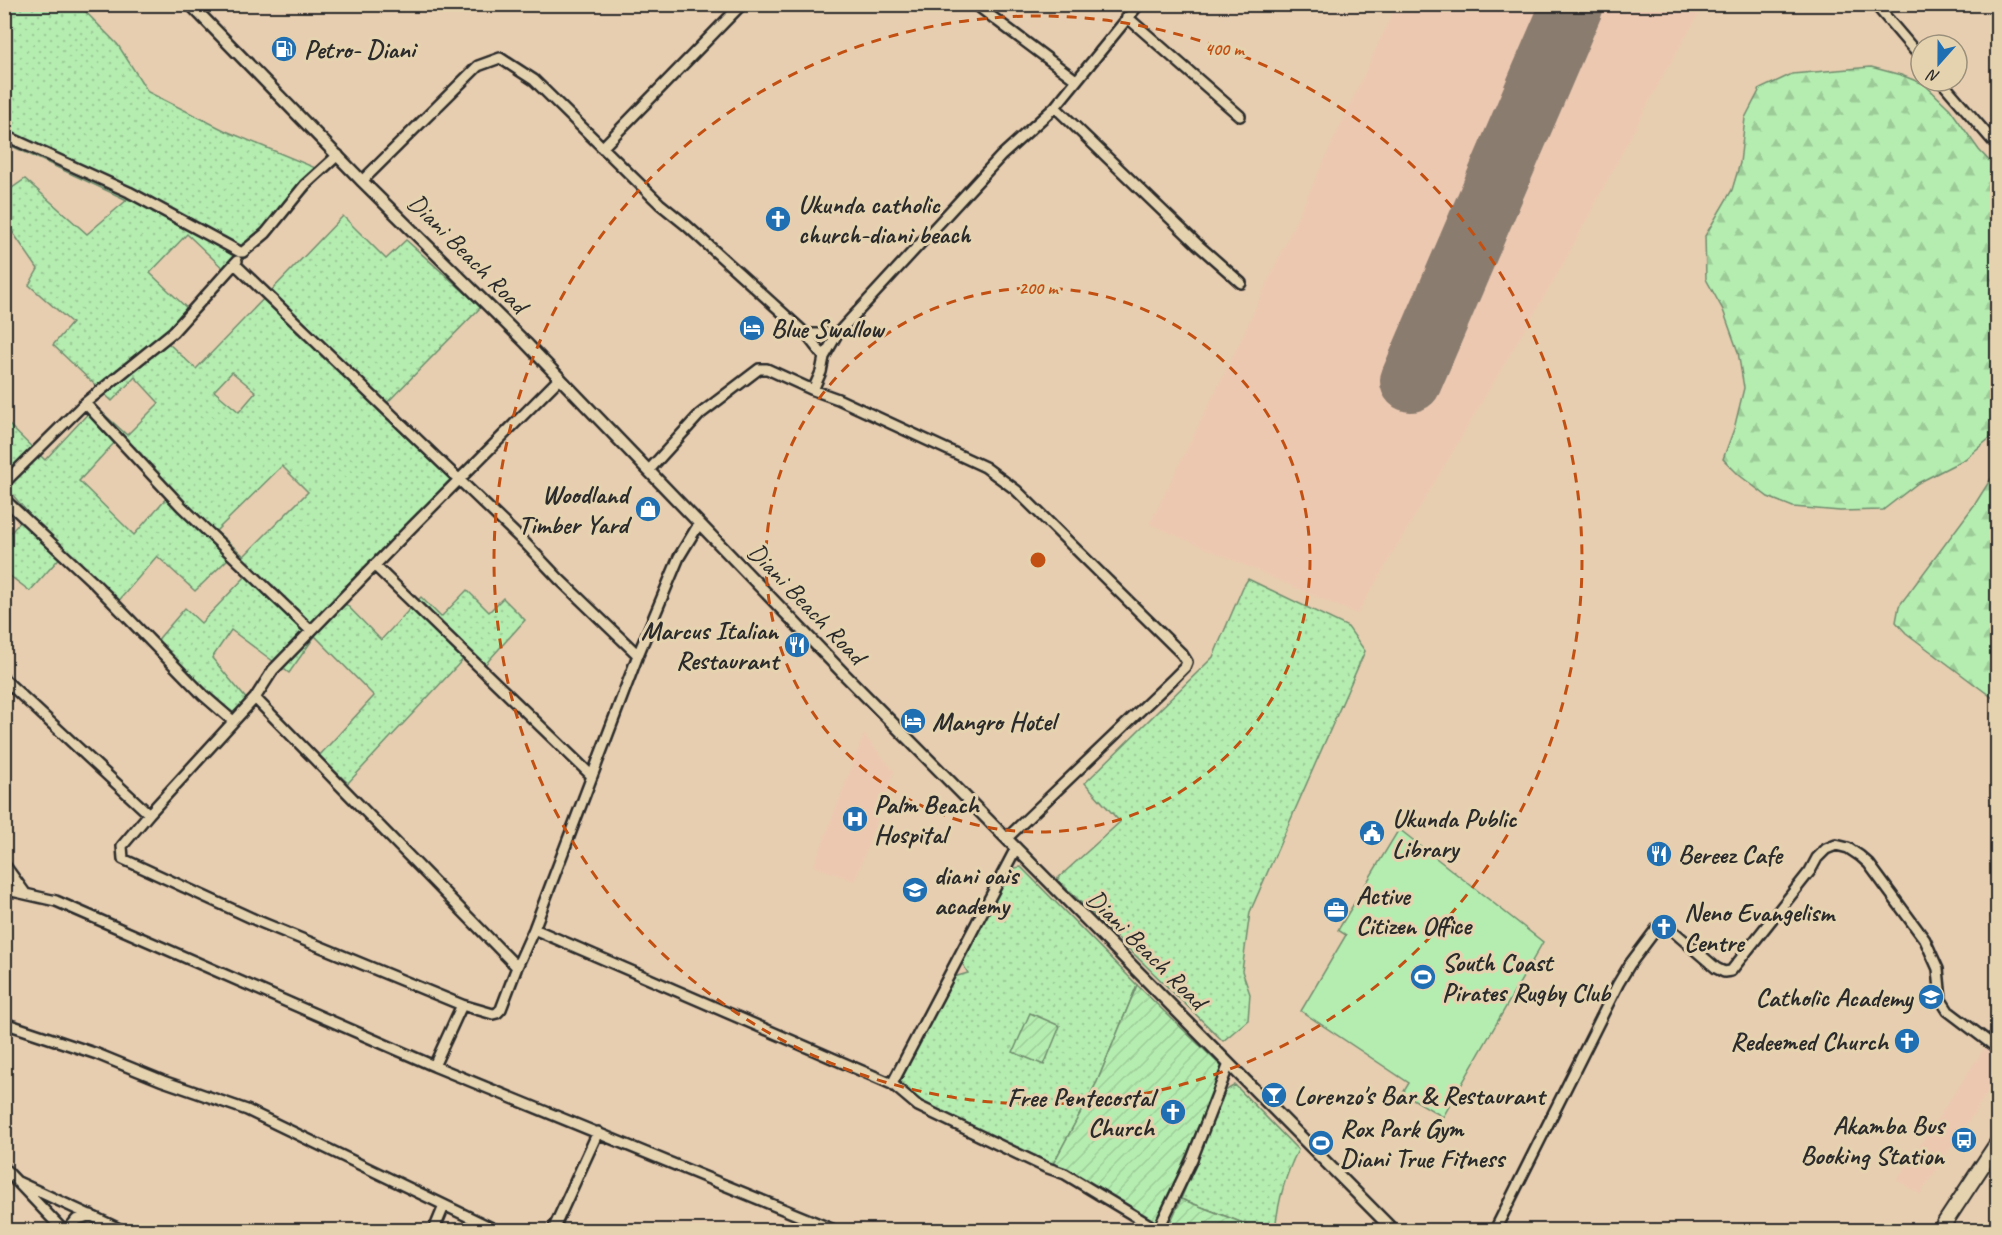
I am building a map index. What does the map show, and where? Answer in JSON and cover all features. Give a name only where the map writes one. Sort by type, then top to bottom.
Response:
[{"type":"highway","points":[[1940,1230],[1998,1142]]},
{"type":"main road","name":"Diani Beach Road","points":[[190,4],[560,378],[699,524],[1393,1230]]},
{"type":"street","points":[[602,148],[742,4]]},
{"type":"street","points":[[975,4],[1076,80]]},
{"type":"street","points":[[1875,4],[1909,44]]},
{"type":"street","points":[[813,390],[821,372],[824,357],[837,334],[1001,156],[1055,107],[1135,6]]},
{"type":"street","points":[[1127,17],[1240,116]]},
{"type":"street","points":[[363,181],[478,66],[496,58],[504,59],[534,80],[660,204],[806,334],[824,357]]},
{"type":"street","points":[[1951,93],[1998,147]]},
{"type":"street","points":[[1055,107],[1197,244],[1241,283]]},
{"type":"street","points":[[4,135],[129,192],[243,252]]},
{"type":"street","points":[[5,480],[85,403],[172,332],[235,264],[243,252],[266,233],[305,185],[338,155]]},
{"type":"street","points":[[235,264],[638,655]]},
{"type":"street","points":[[806,334],[837,334]]},
{"type":"street","points":[[649,470],[700,414],[759,369],[767,369],[985,467],[1016,490],[1182,654],[1187,662],[1185,667],[1006,838]]},
{"type":"street","points":[[560,378],[273,670],[255,699],[122,846],[123,859],[258,921],[462,1005],[497,1014],[534,929],[638,655],[679,557],[699,524]]},
{"type":"street","points":[[85,403],[181,506],[311,631]]},
{"type":"street","points":[[4,499],[94,584],[203,695],[233,721]]},
{"type":"street","points":[[374,565],[592,776]]},
{"type":"street","points":[[4,679],[149,814]]},
{"type":"street","points":[[255,699],[517,967]]},
{"type":"street","points":[[1495,1230],[1618,984],[1657,928],[1669,928],[1716,968],[1724,972],[1731,971],[1810,871],[1817,858],[1826,849],[1836,845],[1848,848],[1869,864],[1924,940],[1938,969],[1941,1000],[1948,1011],[1998,1048]]},
{"type":"street","points":[[892,1084],[1016,848]]},
{"type":"street","points":[[4,864],[25,893]]},
{"type":"street","points":[[4,895],[12,891],[56,901],[434,1066],[834,1230]]},
{"type":"street","points":[[534,929],[892,1084],[918,1106],[1045,1167],[1065,1174],[1158,1230],[1192,1159],[1229,1065]]},
{"type":"street","points":[[434,1066],[462,1005]]},
{"type":"street","points":[[4,1023],[97,1054],[163,1081],[247,1110],[496,1230]]},
{"type":"street","points":[[553,1230],[598,1132]]},
{"type":"street","points":[[4,1168],[63,1230]]},
{"type":"street","points":[[16,1181],[122,1230]]},
{"type":"street","points":[[434,1230],[444,1206]]},
{"type":"street","points":[[68,1230],[76,1220],[91,1215]]},
{"type":"shaded area","points":[[1397,4],[1704,5],[1666,70],[1562,266],[1357,614],[1150,524],[1239,344]]},
{"type":"shaded area","name":"Palm Beach Hospital","points":[[864,735],[894,771],[855,881],[814,866]]},
{"type":"shaded area","points":[[1997,1030],[1997,1078],[1920,1194],[1897,1180]]},
{"type":"green space","points":[[5,5],[79,5],[118,45],[148,92],[226,131],[318,169],[323,176],[229,274],[187,234],[150,273],[193,314],[167,342],[196,369],[343,216],[386,259],[406,240],[481,307],[379,411],[451,480],[337,595],[381,640],[421,597],[441,617],[467,590],[489,612],[503,598],[525,620],[482,668],[468,654],[348,783],[319,756],[374,696],[315,636],[289,673],[231,630],[212,658],[248,701],[233,713],[155,643],[185,608],[201,623],[246,576],[228,559],[195,591],[157,556],[116,604],[64,553],[30,591],[10,576],[5,581],[5,539],[28,513],[5,486],[5,421],[45,460],[95,406],[127,435],[159,403],[135,377],[112,401],[53,345],[72,323],[29,285],[38,269],[5,221],[5,193],[25,179],[87,234],[127,200],[5,143]],"holes":[[[232,372],[256,392],[239,412],[214,391]],[[115,442],[167,497],[134,535],[79,481]],[[282,466],[308,492],[244,556],[216,531]]]},
{"type":"green space","points":[[1871,67],[1909,78],[1909,93],[1933,93],[1950,109],[1979,150],[1997,169],[1997,432],[1965,459],[1918,483],[1883,510],[1840,511],[1793,507],[1768,497],[1739,475],[1723,459],[1734,429],[1744,388],[1738,352],[1723,310],[1706,279],[1705,236],[1732,190],[1740,163],[1745,118],[1760,89],[1792,74]]},
{"type":"green space","points":[[1997,469],[1997,701],[1906,633],[1896,622],[1899,606],[1975,504]]},
{"type":"green space","points":[[1248,579],[1348,627],[1365,651],[1250,912],[1242,971],[1250,994],[1248,1020],[1223,1041],[1057,879],[1120,822],[1085,783],[1213,657]]},
{"type":"green space","name":"South Coast Pirates Rugby Club","points":[[1399,829],[1543,942],[1443,1117],[1403,1093],[1409,1083],[1301,1011],[1346,935],[1338,930]]},
{"type":"green space","points":[[1021,867],[1137,985],[1097,1082],[1052,1166],[916,1103],[899,1081],[954,977],[968,973],[961,961],[1008,869]]},
{"type":"green space","points":[[1137,985],[1224,1069],[1156,1224],[1052,1166],[1097,1082]]},
{"type":"green space","points":[[1030,1013],[1060,1026],[1044,1065],[1013,1052]]},
{"type":"green space","points":[[1235,1085],[1298,1150],[1283,1189],[1275,1230],[1261,1230],[1181,1199],[1225,1091]]},
{"type":"green space","points":[[1181,1199],[1261,1230],[1167,1230]]},
{"type":"runway","points":[[1411,381],[1573,4]]},
{"type":"place","name":"Petro- Diani","points":[[284,49]]},
{"type":"place","name":"Ukunda catholic church-diani beach","points":[[778,219]]},
{"type":"place","name":"Blue Swallow","points":[[752,328]]},
{"type":"place","name":"Woodland Timber Yard","points":[[648,509]]},
{"type":"place","name":"Marcus Italian Restaurant","points":[[797,645]]},
{"type":"place","name":"Mangro Hotel","points":[[913,721]]},
{"type":"place","name":"Palm Beach Hospital","points":[[855,819]]},
{"type":"place","name":"Ukunda Public Library","points":[[1372,833]]},
{"type":"place","name":"Bereez Cafe","points":[[1659,854]]},
{"type":"place","name":"diani oais academy","points":[[915,890]]},
{"type":"place","name":"Active Citizen Office","points":[[1336,910]]},
{"type":"place","name":"Neno Evangelism Centre","points":[[1664,927]]},
{"type":"place","name":"South Coast Pirates Rugby Club","points":[[1423,977]]},
{"type":"place","name":"Catholic Academy","points":[[1931,997]]},
{"type":"place","name":"Redeemed Church","points":[[1907,1041]]},
{"type":"place","name":"Lorenzo's Bar & Restaurant","points":[[1274,1095]]},
{"type":"place","name":"Free Pentecostal Church","points":[[1173,1112]]},
{"type":"place","name":"Akamba Bus Booking Station","points":[[1964,1140]]},
{"type":"place","name":"Rox Park Gym Diani True Fitness","points":[[1321,1143]]}]
